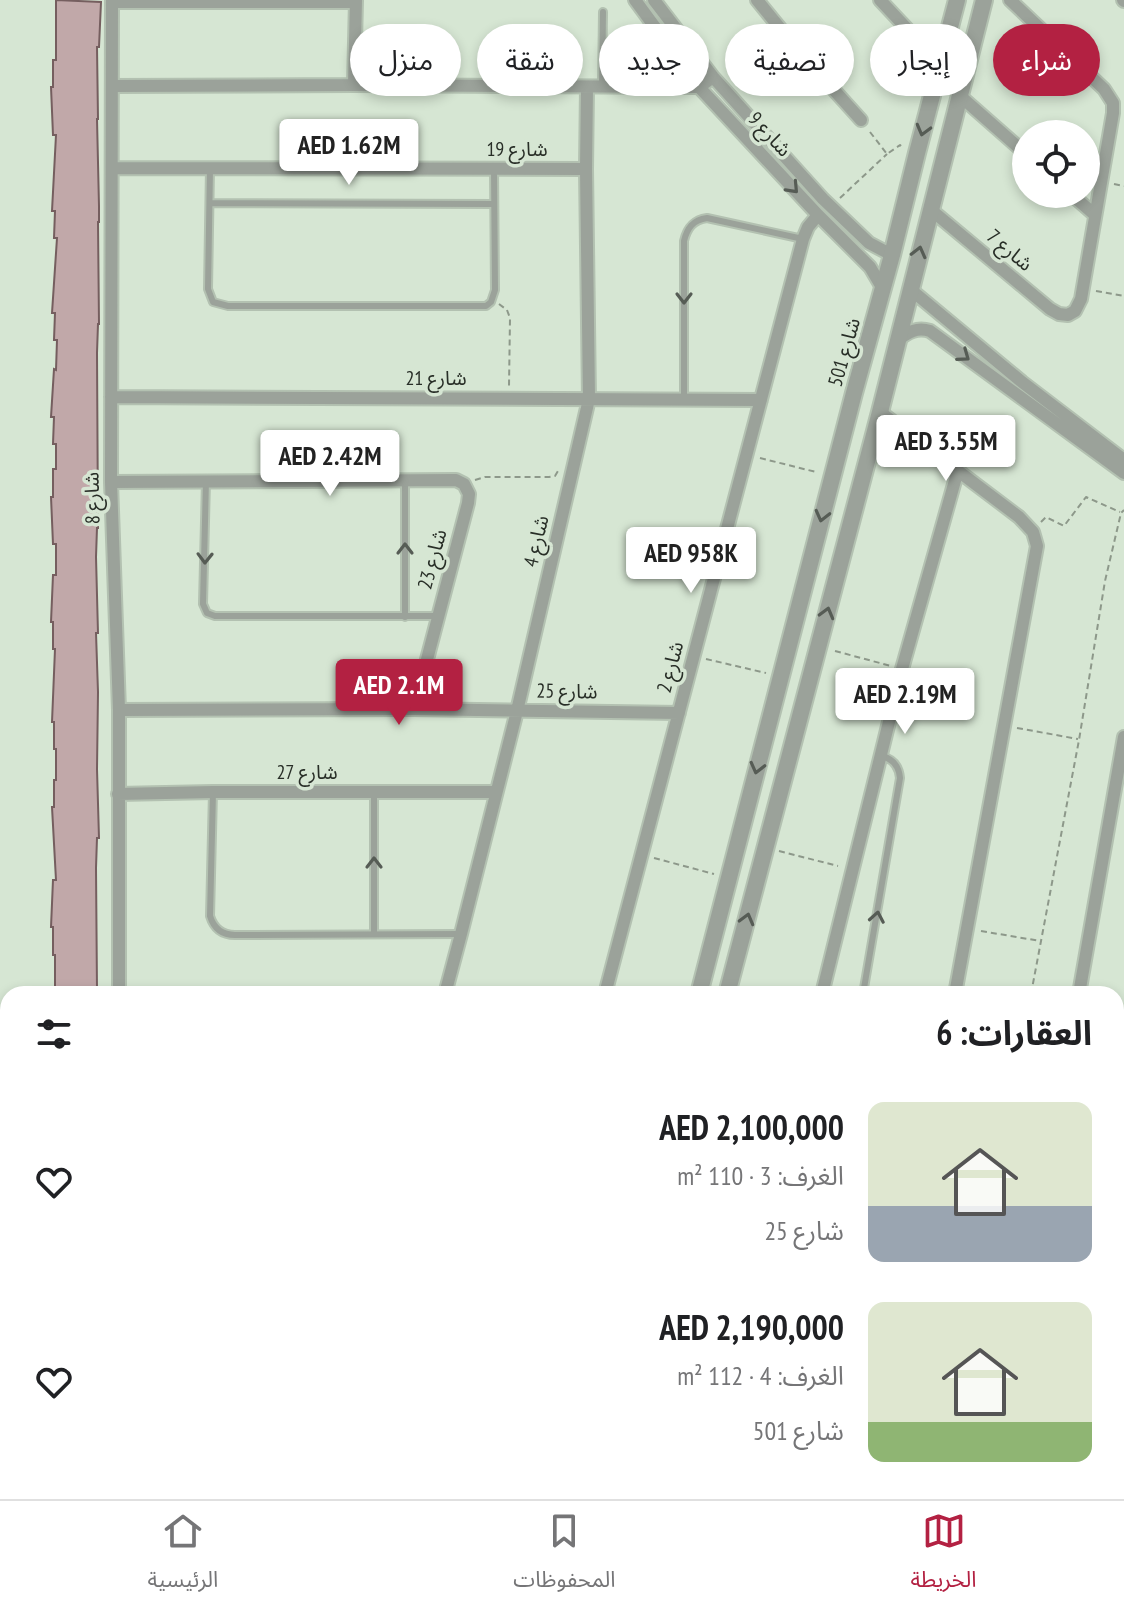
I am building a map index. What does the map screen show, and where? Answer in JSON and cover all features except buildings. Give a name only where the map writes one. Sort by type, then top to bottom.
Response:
[{"type":"street","name":"شارع 9","points":[[635,0],[653,24]]},
{"type":"street","name":"شارع 9","points":[[654,0],[713,77],[831,207],[869,243],[892,255]]},
{"type":"street","points":[[757,0],[861,120]]},
{"type":"street","points":[[880,0],[902,24]]},
{"type":"street","name":"شارع 501","points":[[951,24],[957,0]]},
{"type":"street","points":[[977,27],[984,0]]},
{"type":"street","points":[[1010,0],[1104,89],[1113,103],[1113,118],[1083,288]]},
{"type":"street","points":[[112,1],[356,1],[355,24]]},
{"type":"street","name":"شارع 8","points":[[112,1],[111,482],[119,710],[119,986]]},
{"type":"street","points":[[709,80],[713,77]]},
{"type":"street","points":[[112,86],[350,85]]},
{"type":"street","points":[[461,86],[599,87]]},
{"type":"street","name":"شارع 4","points":[[447,986],[517,711],[589,399],[587,87]]},
{"type":"street","name":"شارع 9","points":[[707,96],[870,267],[883,289]]},
{"type":"street","name":"شارع 501","points":[[701,986],[932,96]]},
{"type":"street","points":[[729,986],[880,412],[959,96]]},
{"type":"street","points":[[960,96],[1012,142]]},
{"type":"street","name":"شارع 19","points":[[112,168],[586,169]]},
{"type":"street","points":[[1087,208],[1095,215]]},
{"type":"street","name":"شارع 7","points":[[930,209],[1059,314],[1068,315],[1077,308],[1083,288]]},
{"type":"street","name":"شارع 2","points":[[607,986],[803,239],[818,215]]},
{"type":"street","points":[[910,289],[1022,382],[1122,458]]},
{"type":"street","points":[[898,340],[914,330],[930,331],[1124,473]]},
{"type":"street","name":"شارع 21","points":[[111,397],[761,400]]},
{"type":"street","points":[[880,412],[1019,517],[1036,539],[1037,553],[957,986]]},
{"type":"street","points":[[824,986],[902,669],[958,470]]},
{"type":"street","points":[[111,482],[456,480],[467,488]]},
{"type":"street","name":"شارع 23","points":[[414,709],[468,503],[467,488]]},
{"type":"street","name":"شارع 25","points":[[119,710],[414,709],[679,713]]},
{"type":"street","points":[[1080,986],[1124,737]]},
{"type":"street","name":"شارع 27","points":[[118,794],[496,792]]},
{"type":"lane","points":[[603,12],[603,24]]},
{"type":"lane","points":[[210,168],[208,289],[213,302],[220,305],[479,306],[491,302],[495,290],[494,169]]},
{"type":"lane","points":[[210,203],[494,204]]},
{"type":"lane","points":[[684,400],[684,241],[688,229],[693,223],[707,218],[803,239]]},
{"type":"lane","points":[[206,480],[203,604],[207,613],[215,616],[438,616]]},
{"type":"lane","points":[[405,480],[405,617]]},
{"type":"lane","points":[[864,986],[900,778],[893,761],[882,756]]},
{"type":"lane","points":[[213,792],[210,909],[212,923],[228,935],[461,934]]},
{"type":"lane","points":[[374,792],[374,934]]},
{"type":"path","points":[[861,120],[887,154]]},
{"type":"path","points":[[831,207],[900,145],[917,153]]},
{"type":"path","points":[[1083,288],[1124,296]]},
{"type":"path","points":[[491,302],[507,310],[510,318],[509,399]]},
{"type":"path","points":[[747,454],[832,476]]},
{"type":"path","points":[[467,488],[474,480],[485,477],[549,477],[555,476],[558,470]]},
{"type":"path","points":[[1032,986],[1079,740],[1105,581],[1123,511],[1086,497],[1064,526],[1046,517],[1033,532]]},
{"type":"path","points":[[818,646],[902,669]]},
{"type":"path","points":[[693,656],[781,676]]},
{"type":"path","points":[[1004,726],[1079,740]]},
{"type":"path","points":[[766,848],[852,870]]},
{"type":"path","points":[[641,855],[729,878]]},
{"type":"path","points":[[968,929],[1040,941]]}]
